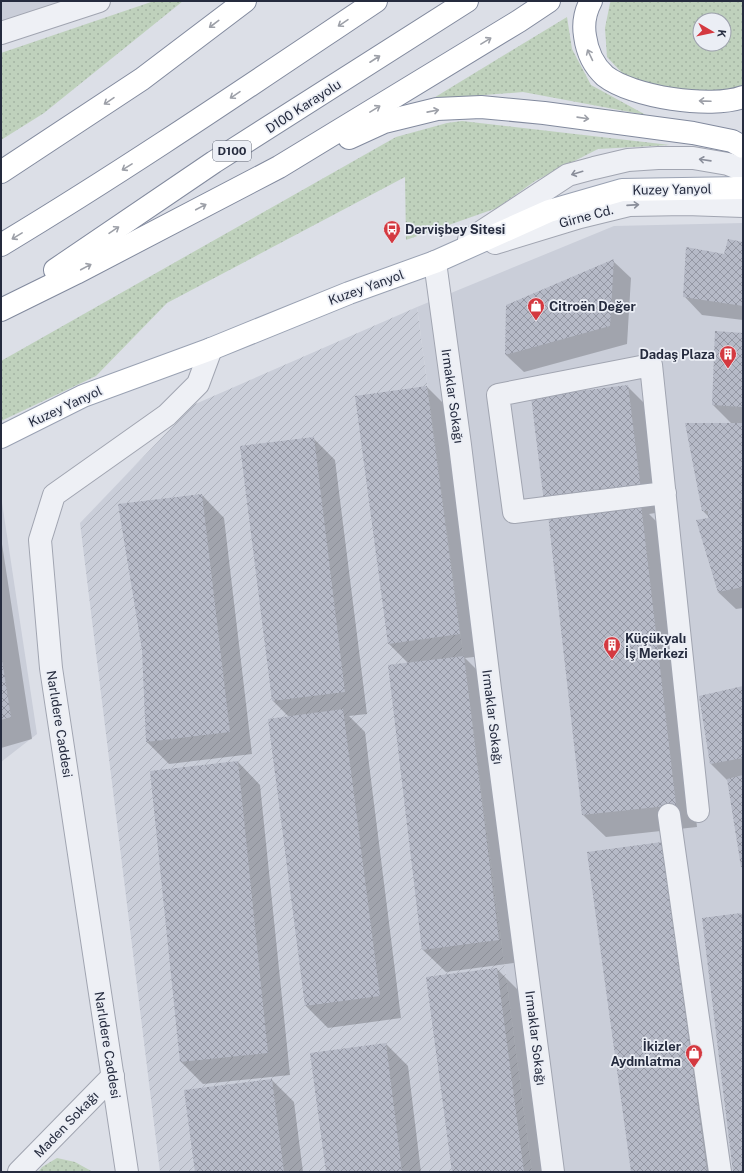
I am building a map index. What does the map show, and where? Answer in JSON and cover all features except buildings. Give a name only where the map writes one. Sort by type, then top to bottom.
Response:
[{"type":"main road","points":[[1,172],[142,79],[246,1]]},
{"type":"main road","points":[[1,245],[148,154],[376,1]]},
{"type":"main road","name":"D100 Karayolu","points":[[1,308],[214,162],[467,1]]},
{"type":"main road","points":[[1,308],[76,273],[279,167],[519,21],[549,1]]},
{"type":"main road","points":[[591,1],[587,8],[584,28],[586,46],[593,60],[605,75],[619,84],[637,92],[688,101],[726,101],[743,97]]},
{"type":"main road","points":[[279,167],[384,122],[437,109],[481,107],[544,113],[694,133],[732,142],[743,147]]},
{"type":"main road","name":"Kuzey Yanyol","points":[[1,437],[83,396],[211,348],[349,293],[435,262],[549,211],[622,190],[743,188]]},
{"type":"street","points":[[1,33],[99,1]]},
{"type":"street","points":[[435,262],[568,175],[628,160],[665,158],[693,158],[728,164],[743,170]]},
{"type":"street","name":"Girne Cd.","points":[[435,262],[580,217],[629,205],[686,204],[743,206]]},
{"type":"street","name":"Irmaklar Sokağı","points":[[435,262],[460,444],[491,697],[553,1172]]},
{"type":"street","name":"Narlıdere Caddesi","points":[[127,1172],[51,668],[40,540],[54,495],[167,415],[198,384],[211,348]]},
{"type":"street","points":[[664,493],[514,512],[498,395],[651,365],[698,811]]},
{"type":"street","points":[[669,815],[720,1172]]},
{"type":"street","name":"Maden Sokağı","points":[[19,1172],[113,1076]]},
{"type":"shaded area","points":[[1,1],[67,1],[1,24]]},
{"type":"shaded area","points":[[743,223],[743,1172],[532,1172],[417,307],[614,226]]},
{"type":"shaded area","points":[[417,307],[532,1172],[160,1172],[80,523],[193,405]]},
{"type":"shaded area","points":[[1,496],[37,734],[1,762]]},
{"type":"green space","points":[[154,1],[183,1],[44,113],[1,140],[1,53]]},
{"type":"green space","points":[[612,1],[743,1],[743,85],[726,90],[698,91],[657,87],[623,74],[607,57],[605,28],[610,3]]},
{"type":"green space","points":[[567,17],[572,49],[591,85],[646,115],[523,92],[432,99]]},
{"type":"green space","points":[[462,121],[670,145],[598,149],[535,181],[497,208],[406,240],[405,177],[167,303],[96,376],[1,421],[1,361],[396,137],[447,123]]},
{"type":"green space","points":[[57,1158],[75,1162],[93,1172],[38,1172],[42,1167]]},
{"type":"place","name":"Dervişbey Sitesi","points":[[392,244]]},
{"type":"place","name":"Citroën Değer","points":[[536,321]]},
{"type":"place","name":"Dadaş Plaza","points":[[728,369]]},
{"type":"place","name":"Küçükyalı İş Merkezi","points":[[612,660]]},
{"type":"place","name":"İkizler Aydınlatma","points":[[694,1068]]}]
